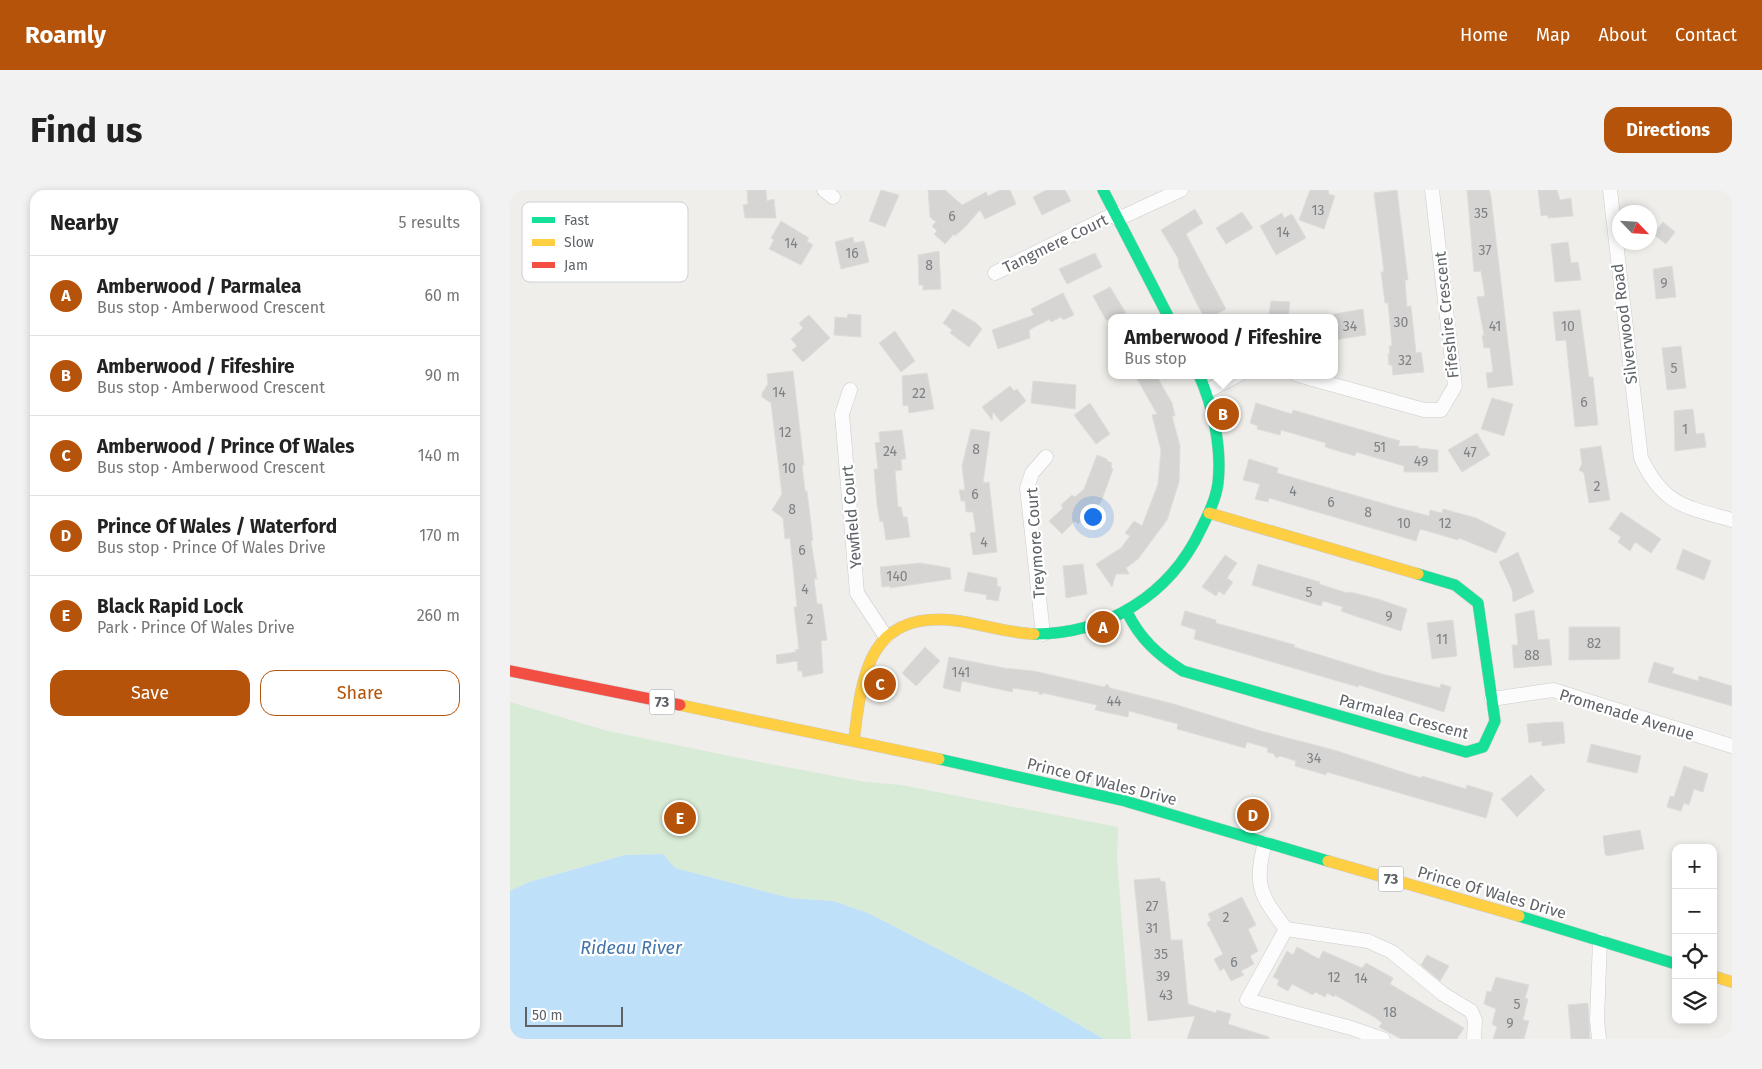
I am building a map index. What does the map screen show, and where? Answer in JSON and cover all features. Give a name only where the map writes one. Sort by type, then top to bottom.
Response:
[{"type":"street","points":[[1103,190],[1167,314]]},
{"type":"street","name":"Tangmere Court","points":[[995,273],[1117,216],[1180,190]]},
{"type":"street","name":"Fifeshire Crescent","points":[[1312,379],[1424,410],[1441,410],[1454,386],[1432,190]]},
{"type":"street","name":"Silverwood Road","points":[[1610,190],[1640,458],[1651,480],[1669,498],[1694,509],[1732,520]]},
{"type":"street","points":[[854,740],[862,682],[874,652],[886,637],[912,623],[943,619],[1030,634],[1076,630],[1107,622],[1127,612],[1158,590],[1181,566],[1197,542],[1218,484],[1216,425],[1207,391],[1201,379]]},
{"type":"street","points":[[1207,391],[1230,379]]},
{"type":"street","name":"Yewfield Court","points":[[850,390],[842,414],[857,593],[886,637]]},
{"type":"street","name":"Treymore Court","points":[[1042,634],[1027,488],[1032,473],[1046,457]]},
{"type":"street","name":"Parmalea Crescent","points":[[1127,612],[1138,634],[1157,656],[1183,671],[1466,752],[1483,747],[1495,721],[1478,603],[1454,585],[1209,513]]},
{"type":"street","name":"Prince Of Wales Drive","points":[[510,671],[854,740],[1125,801],[1672,963]]},
{"type":"street","name":"Promenade Avenue","points":[[1492,699],[1553,690],[1732,746]]},
{"type":"street","points":[[1265,843],[1259,863],[1259,882],[1271,910],[1286,929],[1368,941],[1392,952],[1443,994],[1471,1012],[1475,1020],[1474,1039]]},
{"type":"street","points":[[1286,929],[1247,1000],[1351,1028],[1383,1039]]},
{"type":"street","points":[[1599,1039],[1597,1003],[1600,940]]},
{"type":"street","points":[[1717,977],[1731,979]]},
{"type":"green space","points":[[510,702],[608,731],[759,762],[866,782],[901,785],[1118,827],[1117,859],[1131,1039],[1104,1039],[1026,994],[868,913],[833,901],[790,898],[675,868],[663,854],[625,855],[529,882],[510,891]]},
{"type":"water","name":"Rideau River","points":[[663,854],[675,868],[790,898],[833,901],[868,913],[1026,994],[1104,1039],[510,1039],[510,891],[529,882],[625,855]]},
{"type":"building","points":[[747,190],[766,190],[767,201],[774,199],[776,218],[745,218],[743,205],[748,204]]},
{"type":"building","points":[[881,190],[899,195],[885,227],[869,221]]},
{"type":"building","points":[[928,190],[945,190],[962,205],[986,192],[988,196],[1000,190],[1010,190],[1016,204],[985,219],[980,210],[965,227],[955,236],[954,234],[945,244],[934,234],[937,231],[932,226],[936,222],[930,217]]},
{"type":"building","points":[[1046,190],[1065,190],[1071,201],[1042,215],[1033,197]]},
{"type":"building","points":[[1310,190],[1328,190],[1329,194],[1335,196],[1324,229],[1299,220]]},
{"type":"building","points":[[1397,190],[1408,280],[1405,280],[1407,307],[1411,306],[1416,353],[1421,352],[1424,372],[1393,375],[1392,365],[1389,365],[1389,346],[1392,346],[1388,303],[1385,303],[1381,272],[1384,272],[1374,193]]},
{"type":"building","points":[[1467,190],[1489,190],[1491,197],[1513,385],[1488,388],[1486,373],[1493,372],[1490,348],[1484,348],[1482,336],[1484,335],[1477,297],[1485,296],[1481,271],[1474,272]]},
{"type":"building","points":[[1538,190],[1557,190],[1560,200],[1571,198],[1573,216],[1548,218],[1548,215],[1541,216]]},
{"type":"building","points":[[1195,209],[1203,223],[1186,234],[1226,309],[1217,314],[1203,314],[1179,267],[1178,258],[1161,230]]},
{"type":"building","points":[[1242,212],[1253,228],[1226,244],[1216,228]]},
{"type":"building","points":[[1282,213],[1284,218],[1292,214],[1306,238],[1276,255],[1260,226]]},
{"type":"building","points":[[781,221],[809,238],[807,241],[813,245],[801,265],[769,249],[774,240],[771,238]]},
{"type":"building","points":[[1663,222],[1675,232],[1666,244],[1657,237],[1657,229]]},
{"type":"building","points":[[853,237],[854,243],[864,241],[869,262],[841,269],[835,242]]},
{"type":"building","points":[[1568,242],[1571,263],[1578,262],[1581,280],[1555,282],[1551,244]]},
{"type":"building","points":[[939,251],[941,289],[923,290],[923,285],[919,285],[918,255]]},
{"type":"building","points":[[1095,253],[1102,267],[1067,284],[1059,269]]},
{"type":"building","points":[[1672,266],[1676,297],[1656,299],[1653,269]]},
{"type":"building","points":[[1110,287],[1126,313],[1108,314],[1108,319],[1106,320],[1093,296]]},
{"type":"building","points":[[1063,293],[1074,315],[1063,320],[1061,317],[1051,322],[1050,319],[1029,330],[1030,338],[998,349],[992,330],[1034,315],[1031,309]]},
{"type":"building","points":[[1271,301],[1290,302],[1288,314],[1269,314]]},
{"type":"building","points":[[953,309],[976,323],[982,329],[969,347],[950,333],[952,330],[943,323]]},
{"type":"building","points":[[1363,309],[1366,335],[1338,339],[1338,314],[1334,314]]},
{"type":"building","points":[[1580,310],[1589,377],[1593,377],[1598,425],[1575,427],[1566,340],[1556,341],[1553,312]]},
{"type":"building","points":[[848,314],[861,315],[861,337],[834,335],[835,317],[847,318]]},
{"type":"building","points":[[809,315],[830,338],[803,362],[792,350],[797,346],[791,339],[803,328],[799,323]]},
{"type":"building","points":[[895,331],[915,361],[901,372],[879,343]]},
{"type":"building","points":[[1681,346],[1686,388],[1667,390],[1662,348]]},
{"type":"building","points":[[793,371],[804,465],[802,465],[805,491],[807,491],[813,540],[811,541],[817,579],[814,579],[817,604],[822,604],[827,640],[821,641],[823,673],[803,677],[802,671],[798,671],[797,661],[777,664],[776,655],[796,652],[795,650],[799,649],[794,607],[797,607],[790,538],[785,539],[783,518],[772,510],[782,494],[771,403],[762,397],[762,393],[768,384],[767,374]]},
{"type":"building","points":[[927,373],[934,409],[909,413],[908,405],[903,406],[902,376]]},
{"type":"building","points":[[1137,379],[1158,379],[1172,403],[1175,416],[1172,416],[1180,446],[1179,482],[1167,520],[1138,559],[1126,568],[1129,574],[1116,574],[1112,587],[1096,564],[1121,548],[1130,536],[1125,533],[1134,521],[1142,526],[1158,484],[1161,450],[1152,415],[1157,414]]},
{"type":"building","points":[[1033,381],[1076,385],[1075,409],[1031,403]]},
{"type":"building","points":[[1010,386],[1014,391],[1017,389],[1026,401],[1001,422],[993,412],[992,420],[982,407]]},
{"type":"building","points":[[1492,398],[1513,404],[1504,436],[1481,429]]},
{"type":"building","points":[[1090,403],[1110,434],[1096,444],[1074,415]]},
{"type":"building","points":[[1256,403],[1292,414],[1293,410],[1400,441],[1398,446],[1418,446],[1418,448],[1438,450],[1438,472],[1404,472],[1404,466],[1356,452],[1355,456],[1325,447],[1326,443],[1281,430],[1280,435],[1257,429],[1258,426],[1250,423]]},
{"type":"building","points":[[1693,409],[1696,434],[1704,433],[1706,447],[1675,451],[1674,411]]},
{"type":"building","points":[[971,429],[990,432],[983,483],[989,482],[997,552],[973,555],[970,533],[976,532],[973,512],[966,512],[965,501],[961,501],[959,490],[965,490],[962,466]]},
{"type":"building","points":[[902,430],[906,459],[901,459],[902,470],[895,471],[898,507],[901,507],[903,517],[907,517],[910,537],[886,540],[883,521],[880,522],[877,504],[874,469],[878,469],[875,443],[880,442],[879,432]]},
{"type":"building","points":[[1477,433],[1490,455],[1462,472],[1448,450]]},
{"type":"building","points":[[1601,446],[1610,500],[1589,503],[1584,473],[1579,470],[1582,464],[1580,449]]},
{"type":"building","points":[[1097,455],[1112,463],[1111,468],[1113,469],[1101,502],[1078,524],[1075,521],[1062,534],[1049,521],[1063,508],[1061,505],[1072,495],[1075,497],[1084,489]]},
{"type":"building","points":[[1249,459],[1278,468],[1277,473],[1429,516],[1430,510],[1442,513],[1443,509],[1476,518],[1506,533],[1496,553],[1459,538],[1458,540],[1420,529],[1416,541],[1269,498],[1268,502],[1255,499],[1260,484],[1243,480]]},
{"type":"building","points":[[1621,512],[1661,539],[1651,553],[1635,542],[1630,551],[1618,542],[1621,537],[1609,529]]},
{"type":"building","points":[[1683,549],[1711,561],[1704,580],[1676,569]]},
{"type":"building","points":[[1518,552],[1534,592],[1513,602],[1512,590],[1499,562]]},
{"type":"building","points":[[1225,555],[1237,563],[1227,578],[1233,582],[1224,595],[1219,591],[1216,596],[1202,587]]},
{"type":"building","points":[[920,563],[950,568],[951,579],[890,588],[890,586],[882,587],[880,567]]},
{"type":"building","points":[[1083,564],[1087,594],[1066,598],[1063,566]]},
{"type":"building","points":[[1258,564],[1320,582],[1319,584],[1347,593],[1350,592],[1378,599],[1407,609],[1401,631],[1341,611],[1343,607],[1323,601],[1321,606],[1252,585]]},
{"type":"building","points":[[968,572],[997,578],[997,586],[1001,587],[998,601],[986,599],[987,595],[964,591]]},
{"type":"building","points":[[1534,610],[1538,640],[1549,639],[1552,665],[1514,668],[1512,645],[1518,645],[1515,614]]},
{"type":"building","points":[[1185,611],[1216,620],[1216,623],[1295,645],[1294,647],[1382,674],[1440,688],[1441,684],[1451,687],[1444,712],[1359,685],[1358,687],[1194,639],[1196,630],[1181,625]]},
{"type":"building","points":[[1453,620],[1457,656],[1432,659],[1427,623]]},
{"type":"building","points":[[1569,627],[1620,627],[1620,659],[1569,660]]},
{"type":"building","points":[[925,647],[940,661],[916,686],[902,673]]},
{"type":"building","points":[[949,657],[1004,668],[1034,671],[1104,687],[1107,684],[1110,688],[1174,704],[1261,731],[1334,750],[1421,778],[1422,776],[1466,789],[1467,785],[1493,793],[1486,818],[1327,772],[1326,775],[1295,766],[1296,761],[1280,756],[1276,758],[1274,754],[1267,752],[1268,748],[1247,742],[1245,748],[1177,729],[1178,724],[1129,711],[1128,717],[1095,710],[1097,705],[1043,693],[1040,695],[1038,692],[1013,688],[1012,692],[962,681],[960,692],[943,688]]},
{"type":"building","points":[[1654,662],[1674,668],[1672,673],[1698,681],[1699,676],[1732,686],[1732,706],[1648,682]]},
{"type":"building","points":[[1563,722],[1565,743],[1542,746],[1542,741],[1529,743],[1527,724]]},
{"type":"building","points":[[1591,744],[1641,756],[1637,773],[1587,762]]},
{"type":"building","points":[[1684,766],[1708,774],[1703,792],[1694,789],[1689,805],[1684,803],[1681,811],[1667,807],[1670,796],[1674,797]]},
{"type":"building","points":[[1531,775],[1545,790],[1517,817],[1501,799]]},
{"type":"building","points":[[1640,830],[1644,849],[1607,856],[1605,854],[1603,836]]},
{"type":"building","points":[[1160,878],[1160,881],[1165,882],[1171,940],[1182,940],[1188,1004],[1216,1013],[1217,1010],[1231,1014],[1228,1024],[1269,1037],[1268,1039],[1187,1039],[1195,1016],[1148,1021],[1134,880]]},
{"type":"building","points":[[1242,897],[1256,925],[1248,929],[1258,951],[1250,956],[1254,964],[1241,971],[1244,975],[1231,981],[1224,968],[1220,971],[1214,959],[1223,954],[1207,923],[1211,920],[1208,914]]},
{"type":"building","points":[[1297,947],[1319,959],[1323,951],[1362,968],[1366,963],[1393,978],[1390,984],[1464,1028],[1457,1039],[1401,1039],[1379,1027],[1382,1023],[1376,1018],[1335,995],[1334,997],[1327,993],[1325,997],[1315,992],[1313,995],[1292,984],[1288,991],[1277,985],[1279,980],[1273,977],[1287,951],[1293,955]]},
{"type":"building","points":[[1427,955],[1449,966],[1440,981],[1421,965]]},
{"type":"building","points":[[1496,977],[1529,985],[1525,998],[1528,999],[1523,1020],[1529,1021],[1524,1039],[1493,1039],[1497,1027],[1492,1024],[1496,1009],[1484,1004],[1487,991],[1491,992]]},
{"type":"building","points":[[1588,1003],[1590,1039],[1571,1039],[1568,1005]]},
{"type":"traffic: fast","points":[[1103,190],[1167,314]]},
{"type":"traffic: fast","points":[[1034,634],[1061,632],[1087,627],[1111,618],[1133,606],[1154,591],[1172,573],[1188,552],[1204,524],[1214,501],[1219,470],[1215,428],[1201,379]]},
{"type":"traffic: fast","points":[[1127,612],[1150,646],[1183,671],[1466,752],[1483,747],[1495,721],[1478,603],[1455,585],[1418,574]]},
{"type":"traffic: fast","points":[[939,759],[1125,801],[1328,861]]},
{"type":"traffic: fast","points":[[1519,916],[1672,963]]},
{"type":"traffic: slow","points":[[1209,513],[1418,574]]},
{"type":"traffic: slow","points":[[854,740],[861,691],[867,669],[876,650],[889,635],[906,625],[929,620],[959,621],[1006,631],[1034,634]]},
{"type":"traffic: slow","points":[[680,705],[939,759]]},
{"type":"traffic: slow","points":[[1328,861],[1519,916]]},
{"type":"traffic: slow","points":[[1717,977],[1732,982]]},
{"type":"traffic: jam","points":[[510,671],[680,705]]},
{"type":"place","name":"Amberwood / Fifeshire","points":[[1223,414]]},
{"type":"place","name":"Amberwood / Parmalea","points":[[1103,627]]},
{"type":"place","name":"Amberwood / Prince Of Wales","points":[[880,684]]},
{"type":"place","name":"Prince Of Wales / Waterford","points":[[1253,815]]},
{"type":"place","name":"Black Rapid Lock","points":[[680,818]]}]
